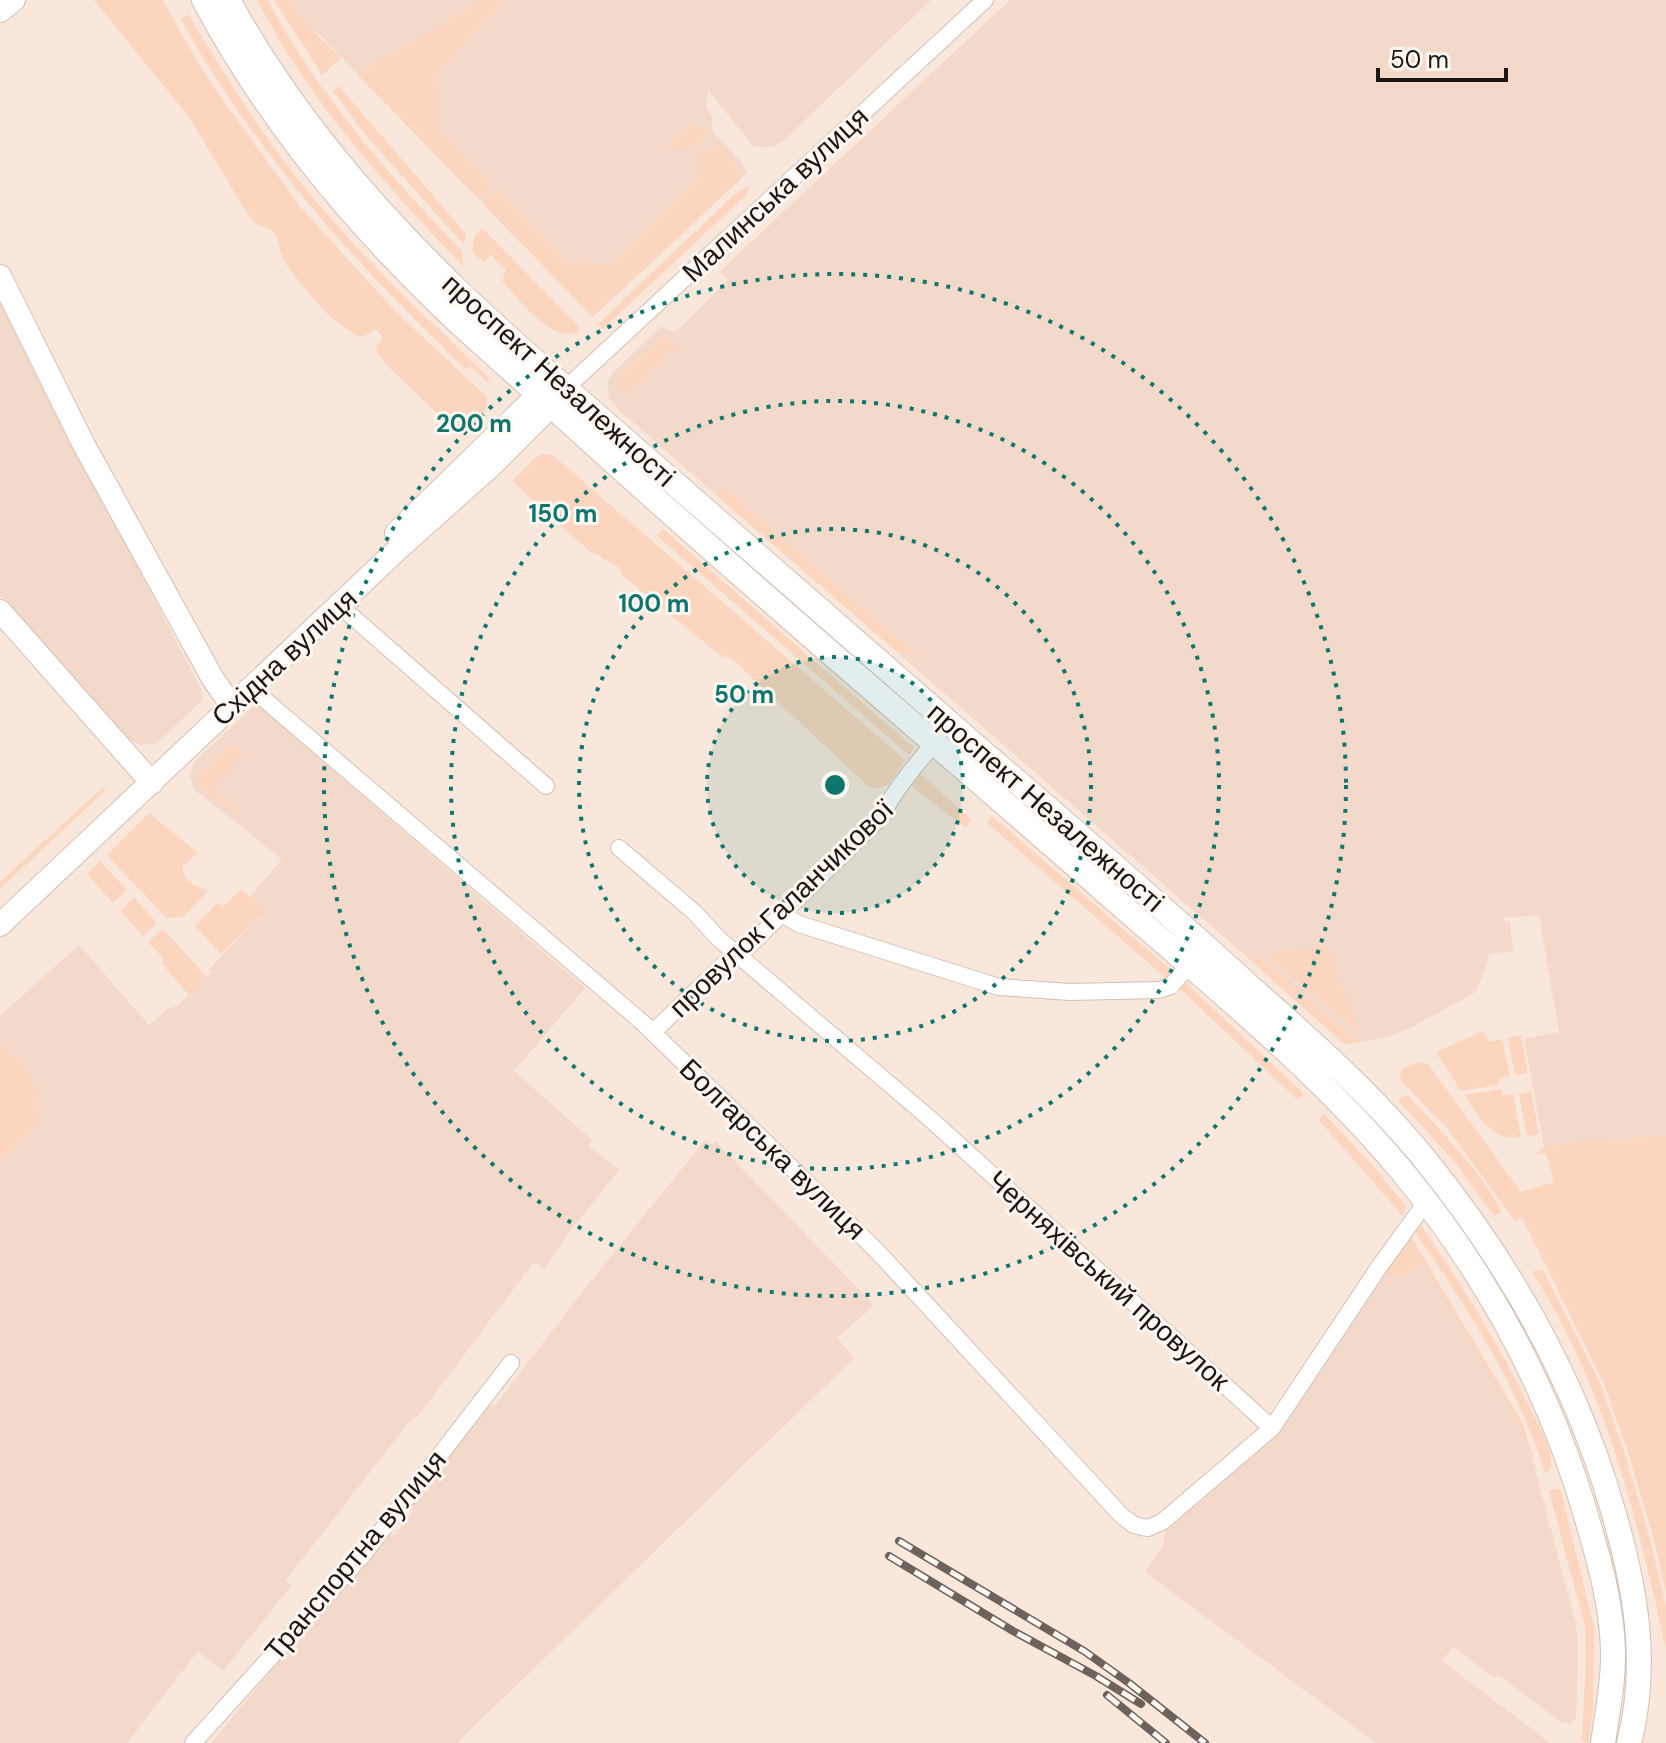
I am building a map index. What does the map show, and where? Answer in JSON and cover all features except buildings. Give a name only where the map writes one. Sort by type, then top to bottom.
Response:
[{"type":"main road","points":[[0,11],[14,0]]},
{"type":"main road","name":"проспект Незалежності","points":[[204,0],[245,71],[323,178],[397,262],[555,391],[1230,968],[1367,1097],[1430,1167],[1483,1237],[1534,1321],[1576,1403],[1596,1455],[1624,1549],[1634,1591],[1639,1633],[1640,1666],[1629,1743]]},
{"type":"main road","name":"проспект Незалежності","points":[[228,0],[277,80],[338,165],[414,248],[555,391],[639,486],[1189,965],[1315,1079],[1398,1166],[1477,1276],[1527,1363],[1550,1409],[1579,1489],[1606,1591],[1612,1629],[1612,1682],[1603,1743]]},
{"type":"main road","points":[[0,276],[84,445],[228,701]]},
{"type":"main road","name":"Східна вулиця","points":[[228,701],[251,688],[491,466],[555,391]]},
{"type":"main road","name":"Східна вулиця","points":[[0,925],[476,457],[555,391]]},
{"type":"main road","points":[[0,611],[148,778]]},
{"type":"main road","name":"Східна вулиця","points":[[0,908],[148,778]]},
{"type":"street","name":"Малинська вулиця","points":[[555,391],[985,0]]},
{"type":"street","points":[[339,605],[546,786]]},
{"type":"street","name":"Болгарська вулиця","points":[[251,688],[653,1032],[876,1250],[1134,1525],[1148,1528],[1172,1515],[1272,1428]]},
{"type":"street","name":"провулок Галанчикової","points":[[653,1032],[782,914],[882,816],[915,765],[935,743]]},
{"type":"street","name":"Черняхівський провулок","points":[[619,848],[694,912],[738,955],[928,1117],[1272,1428]]},
{"type":"street","points":[[782,914],[799,924],[999,987],[1070,992],[1159,990],[1171,986],[1189,965]]},
{"type":"street","points":[[1272,1428],[1426,1202]]},
{"type":"street","name":"Транспортна вулиця","points":[[193,1743],[361,1557],[511,1363]]},
{"type":"shaded area","points":[[94,0],[163,0],[199,65],[301,208],[397,313],[487,397],[483,415],[471,431],[460,436],[387,365],[376,352],[383,338],[376,329],[363,337],[353,333],[308,293],[284,260],[273,231],[250,218],[189,117]]},
{"type":"shaded area","points":[[257,0],[268,0],[287,35],[332,101],[381,163],[462,251],[463,266],[377,172],[324,107]]},
{"type":"shaded area","points":[[274,0],[293,0],[290,3],[312,30],[341,58],[322,75]]},
{"type":"shaded area","points":[[483,0],[506,0],[438,72],[437,127],[493,185],[478,199],[357,74]]},
{"type":"shaded area","points":[[931,0],[783,141],[773,147],[754,147],[708,90],[706,107],[713,118],[711,130],[742,163],[747,173],[593,317],[312,30],[290,2]]},
{"type":"shaded area","points":[[1010,0],[1666,0],[1666,1566],[1546,1153],[1536,1155],[1544,1147],[1524,1039],[1559,1032],[1539,915],[1504,918],[1505,922],[1510,921],[1513,951],[1489,954],[1476,992],[1408,1029],[1388,1037],[1347,1044],[619,410],[609,398],[607,384],[612,373],[661,327],[675,332],[728,280],[720,271]]},
{"type":"shaded area","points":[[188,14],[253,117],[307,191],[366,257],[490,379],[487,382],[470,366],[467,370],[425,330],[310,206],[242,117],[211,70],[181,20]]},
{"type":"shaded area","points":[[339,86],[466,234],[464,245],[364,133],[333,91]]},
{"type":"shaded area","points":[[693,121],[708,135],[691,147],[667,146]]},
{"type":"shaded area","points":[[717,145],[736,165],[738,181],[593,317],[482,203],[497,189],[569,263],[612,264],[700,176],[701,155]]},
{"type":"shaded area","points":[[750,185],[747,194],[603,329],[598,324],[734,195]]},
{"type":"shaded area","points":[[482,228],[579,327],[579,331],[569,334],[558,332],[537,318],[502,281],[506,270],[491,255],[484,263],[472,251],[474,237]]},
{"type":"shaded area","points":[[0,302],[202,691],[202,701],[155,744],[140,745],[128,739],[0,595]]},
{"type":"shaded area","points":[[664,335],[676,347],[628,395],[619,386],[621,375]]},
{"type":"shaded area","points":[[542,454],[556,458],[905,760],[888,785],[876,789],[869,787],[731,658],[721,656],[624,577],[618,567],[588,550],[512,481]]},
{"type":"shaded area","points":[[723,486],[921,659],[894,649],[716,495]]},
{"type":"shaded area","points":[[663,529],[914,748],[909,755],[657,536]]},
{"type":"shaded area","points":[[256,704],[585,988],[514,1071],[592,1140],[588,1146],[619,1170],[544,1269],[534,1262],[418,1416],[412,1418],[286,1580],[291,1586],[223,1671],[198,1651],[127,1743],[0,1743],[0,1016],[79,945],[149,1025],[167,1009],[177,1006],[212,973],[209,969],[266,911],[250,896],[282,859],[194,789],[190,776],[194,762]]},
{"type":"shaded area","points":[[234,743],[241,749],[242,757],[213,788],[240,810],[237,815],[200,786],[197,779]]},
{"type":"shaded area","points":[[918,772],[972,820],[966,828],[911,786]]},
{"type":"shaded area","points":[[103,787],[106,790],[0,889],[0,882]]},
{"type":"shaded area","points":[[149,813],[198,853],[183,866],[184,876],[208,891],[183,917],[166,918],[107,855]]},
{"type":"shaded area","points":[[992,816],[1173,972],[1167,979],[987,823]]},
{"type":"shaded area","points":[[100,861],[127,890],[113,903],[87,874]]},
{"type":"shaded area","points":[[241,889],[266,911],[221,954],[195,926],[218,902],[223,907]]},
{"type":"shaded area","points":[[134,898],[157,923],[143,936],[120,911]]},
{"type":"shaded area","points":[[163,929],[207,977],[189,995],[161,963],[164,959],[148,942]]},
{"type":"shaded area","points":[[1327,947],[1360,1034],[1265,953]]},
{"type":"shaded area","points":[[1261,957],[1359,1043],[1341,1041],[1251,961]]},
{"type":"shaded area","points":[[1186,983],[1304,1094],[1298,1100],[1180,989]]},
{"type":"shaded area","points":[[1483,1031],[1489,1042],[1502,1039],[1510,1076],[1499,1078],[1500,1084],[1461,1091],[1436,1052]]},
{"type":"shaded area","points":[[1521,1035],[1528,1073],[1517,1075],[1508,1038]]},
{"type":"shaded area","points":[[0,1043],[16,1057],[29,1076],[39,1108],[31,1131],[0,1160]]},
{"type":"shaded area","points":[[1420,1062],[1428,1064],[1521,1192],[1554,1182],[1546,1153],[1536,1155],[1540,1149],[1585,1140],[1666,1136],[1666,1594],[1654,1539],[1603,1381],[1522,1218],[1515,1221],[1447,1128],[1402,1082],[1402,1068]]},
{"type":"shaded area","points":[[1501,1089],[1503,1096],[1513,1094],[1521,1137],[1493,1132],[1464,1095]]},
{"type":"shaded area","points":[[1531,1091],[1539,1134],[1527,1136],[1519,1094]]},
{"type":"shaded area","points":[[1407,1095],[1473,1168],[1501,1213],[1494,1216],[1453,1160],[1398,1100]]},
{"type":"shaded area","points":[[1324,1114],[1406,1206],[1403,1216],[1318,1119]]},
{"type":"shaded area","points":[[706,1139],[712,1145],[715,1141],[874,1305],[837,1338],[854,1358],[457,1743],[211,1743],[384,1535],[394,1535],[413,1512],[407,1506],[486,1406],[496,1404]]},
{"type":"shaded area","points":[[1420,1224],[1476,1310],[1533,1414],[1550,1457],[1551,1468],[1545,1473],[1521,1408],[1506,1378],[1472,1318],[1415,1232]]},
{"type":"shaded area","points":[[1411,1237],[1523,1424],[1576,1624],[1576,1718],[1571,1724],[1561,1722],[1500,1676],[1493,1677],[1453,1646],[1442,1661],[1550,1743],[1376,1743],[1145,1572],[1164,1544],[1167,1530],[1255,1454]]},
{"type":"shaded area","points":[[1411,1237],[1523,1424],[1538,1474],[1520,1425],[1423,1262],[1401,1279],[1394,1279],[1388,1274],[1390,1266]]},
{"type":"shaded area","points":[[1543,1270],[1600,1383],[1625,1454],[1666,1608],[1666,1650],[1644,1552],[1616,1455],[1580,1361],[1558,1315],[1532,1272]]},
{"type":"shaded area","points":[[1557,1488],[1561,1491],[1594,1628],[1593,1708],[1589,1743],[1582,1741],[1585,1627],[1549,1491]]},
{"type":"railway","points":[[899,1541],[1084,1651],[1205,1743]]},
{"type":"railway","points":[[889,1556],[1141,1704]]},
{"type":"railway","points":[[1107,1695],[1166,1743]]}]
